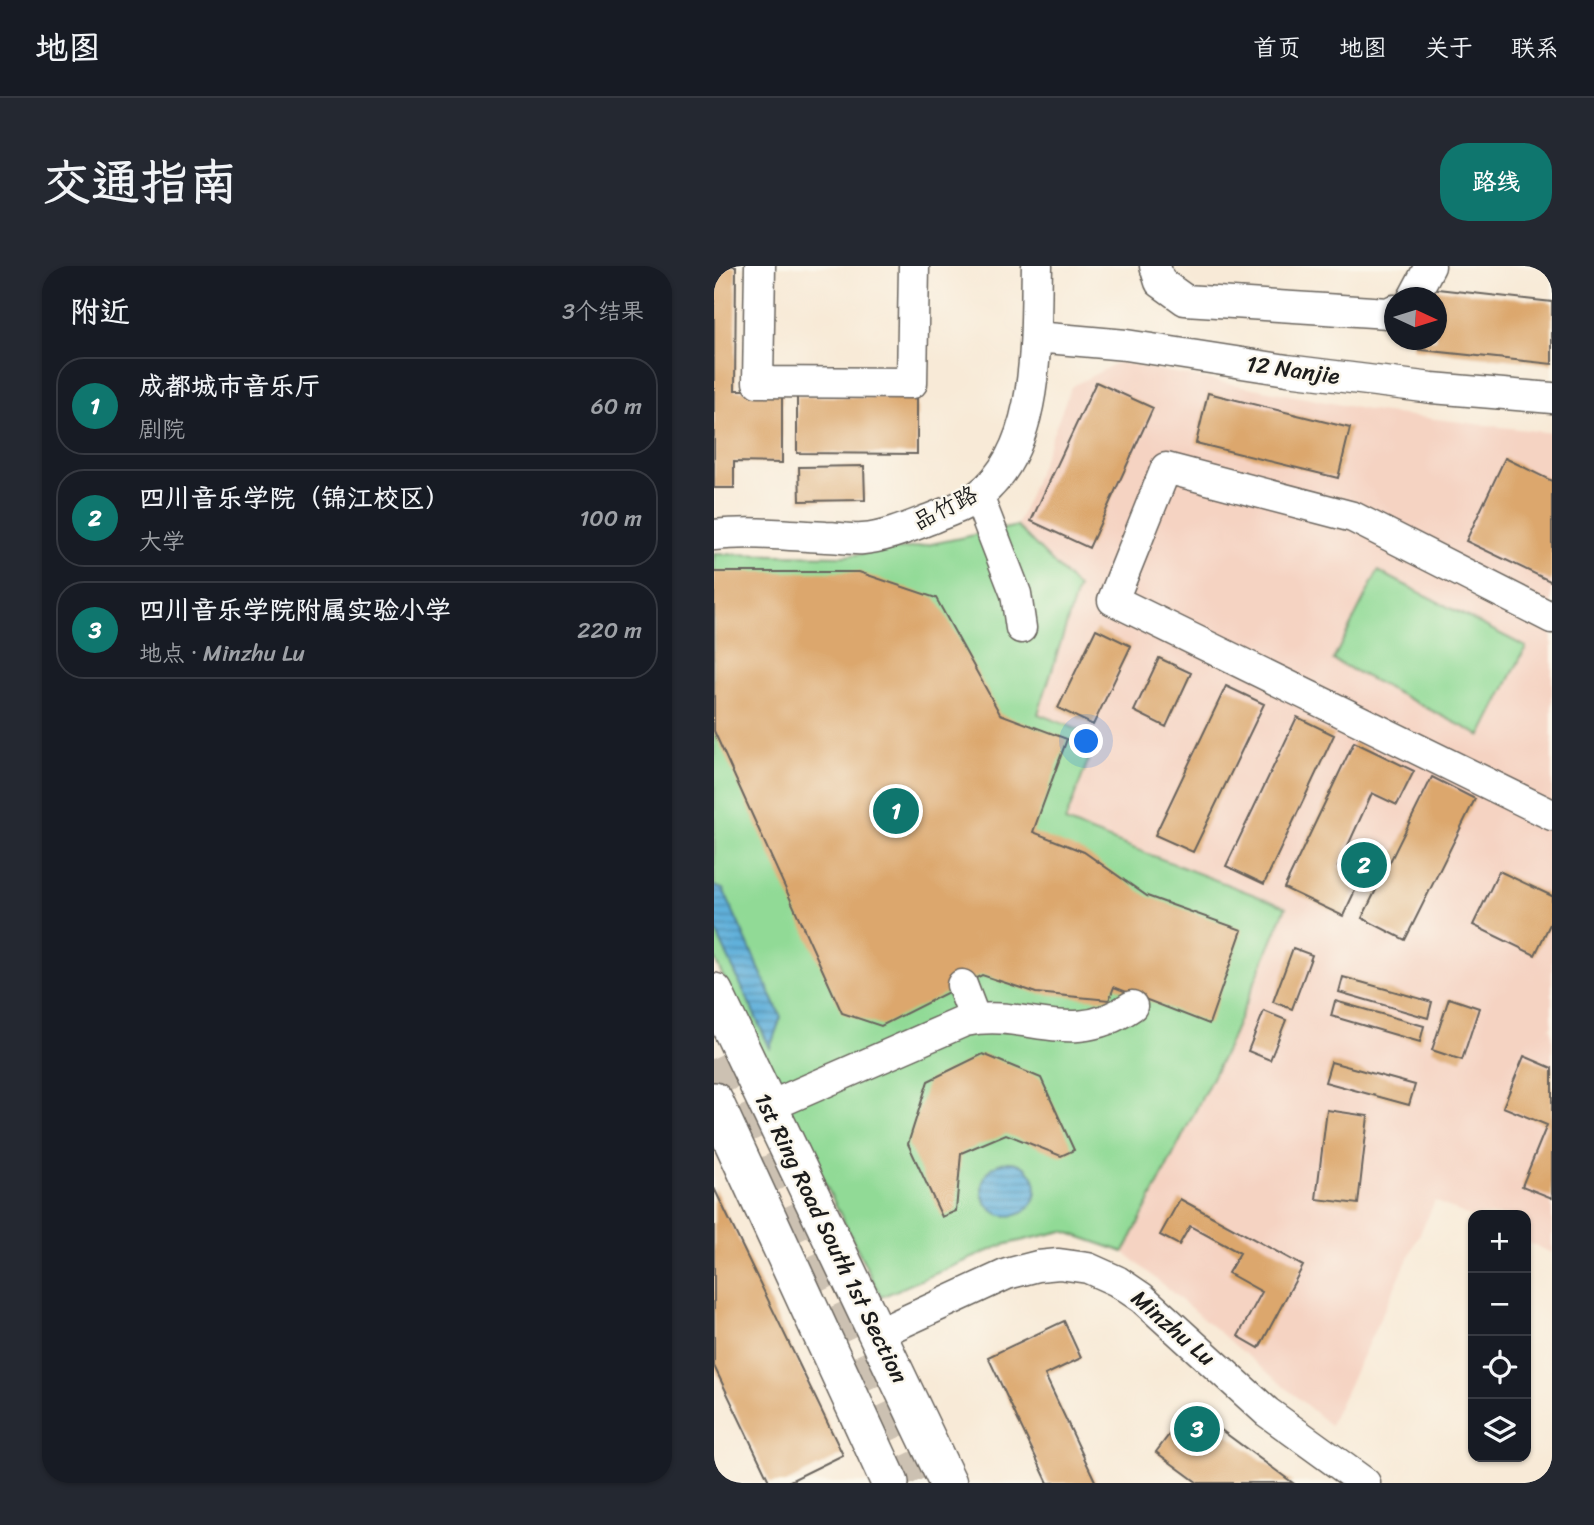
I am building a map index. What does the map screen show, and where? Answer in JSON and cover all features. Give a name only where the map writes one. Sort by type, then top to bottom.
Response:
[{"type":"main road","name":"1st Ring Road South 1st Section","points":[[714,992],[948,1483]]},
{"type":"main road","name":"1st Ring Road South 1st Section","points":[[714,1101],[890,1483]]},
{"type":"street","points":[[760,266],[758,382],[898,383],[912,383],[914,266]]},
{"type":"street","name":"品竹路","points":[[714,535],[737,533],[864,539],[897,532],[978,496],[995,480],[1012,456],[1026,414],[1032,382],[1037,266]]},
{"type":"street","points":[[1155,266],[1160,282],[1185,299],[1384,313]]},
{"type":"street","points":[[1419,287],[1430,266]]},
{"type":"street","name":"12 Nanjie","points":[[1035,337],[1126,345],[1286,370],[1432,388],[1552,398]]},
{"type":"street","points":[[1552,618],[1353,517],[1166,468],[1113,600],[1552,815]]},
{"type":"street","points":[[978,496],[1016,594],[1021,628]]},
{"type":"street","points":[[962,985],[975,1019]]},
{"type":"street","points":[[768,1107],[965,1021],[986,1017],[1053,1027],[1079,1027],[1103,1021],[1132,1006]]},
{"type":"street","name":"Minzhu Lu","points":[[877,1334],[1007,1274],[1059,1264],[1088,1268],[1118,1281],[1142,1298],[1267,1412],[1365,1483]]},
{"type":"shaded area","points":[[1118,362],[1378,412],[1552,433],[1552,1026],[1549,1028],[1552,1029],[1552,1253],[1531,1244],[1531,1210],[1468,1210],[1468,1216],[1435,1201],[1330,1425],[1124,1252],[1227,1048],[1065,822],[1096,737],[1038,714],[1078,588],[1017,526],[1071,387]]},
{"type":"green space","points":[[1017,526],[1078,588],[1038,714],[1097,737],[1065,822],[1286,907],[1227,1048],[1124,1252],[1063,1231],[1003,1245],[881,1297],[714,958],[714,554],[844,556],[917,547]]},
{"type":"green space","points":[[1378,571],[1526,647],[1481,736],[1333,660]]},
{"type":"water","points":[[714,886],[723,889],[781,1017],[770,1048],[714,927]]},
{"type":"water","points":[[1009,1162],[1028,1170],[1036,1189],[1028,1208],[1009,1216],[990,1208],[982,1189],[990,1170]]},
{"type":"building","points":[[714,266],[736,266],[735,390],[782,390],[782,463],[734,462],[734,488],[714,488]]},
{"type":"building","points":[[1447,290],[1552,302],[1552,364],[1422,350],[1447,350]]},
{"type":"building","points":[[1096,382],[1153,408],[1089,548],[1031,521]]},
{"type":"building","points":[[1208,393],[1350,428],[1338,478],[1196,443]]},
{"type":"building","points":[[797,396],[917,398],[917,454],[797,453]]},
{"type":"building","points":[[1505,458],[1552,481],[1552,582],[1466,541]]},
{"type":"building","points":[[864,466],[865,500],[800,501],[799,467]]},
{"type":"building","points":[[714,572],[859,572],[936,598],[1000,714],[1067,739],[1033,832],[1084,852],[1147,896],[1242,930],[1209,1024],[1114,987],[1109,1000],[1036,993],[982,975],[881,1026],[842,1013],[714,731]]},
{"type":"building","points":[[1096,629],[1131,646],[1093,725],[1058,708]]},
{"type":"building","points":[[1159,658],[1191,673],[1166,727],[1134,711]]},
{"type":"building","points":[[1226,686],[1264,704],[1193,852],[1155,835]]},
{"type":"building","points":[[1297,717],[1334,735],[1264,884],[1226,866]]},
{"type":"building","points":[[1354,742],[1414,771],[1397,805],[1372,793],[1338,867],[1361,878],[1343,916],[1284,888]]},
{"type":"building","points":[[1432,777],[1475,799],[1405,940],[1362,918]]},
{"type":"building","points":[[1499,871],[1552,896],[1552,920],[1535,955],[1473,925]]},
{"type":"building","points":[[1293,948],[1312,955],[1292,1009],[1273,1002]]},
{"type":"building","points":[[1343,977],[1432,1002],[1428,1018],[1339,992]]},
{"type":"building","points":[[1449,998],[1479,1008],[1462,1060],[1432,1050]]},
{"type":"building","points":[[1335,1001],[1424,1026],[1420,1042],[1331,1016]]},
{"type":"building","points":[[1264,1011],[1286,1020],[1270,1060],[1248,1051]]},
{"type":"building","points":[[983,1054],[1041,1078],[1074,1150],[1061,1156],[1006,1134],[961,1153],[956,1211],[942,1217],[908,1144],[928,1081]]},
{"type":"building","points":[[1524,1056],[1552,1068],[1552,1198],[1522,1186],[1547,1125],[1503,1107]]},
{"type":"building","points":[[1331,1062],[1415,1085],[1409,1105],[1325,1082]]},
{"type":"building","points":[[1327,1110],[1368,1116],[1358,1204],[1316,1199]]},
{"type":"building","points":[[714,1188],[843,1455],[786,1483],[770,1483],[714,1366]]},
{"type":"building","points":[[1180,1199],[1303,1266],[1259,1348],[1238,1336],[1262,1292],[1228,1273],[1240,1253],[1190,1226],[1179,1245],[1160,1235]]},
{"type":"building","points":[[1064,1321],[1081,1358],[1045,1375],[1096,1483],[1048,1483],[988,1357]]},
{"type":"building","points":[[1190,1407],[1293,1483],[1198,1483],[1156,1452]]},
{"type":"tunnel","points":[[714,1058],[914,1483]]},
{"type":"place","name":"成都城市音乐厅","points":[[896,811]]},
{"type":"place","name":"四川音乐学院（锦江校区）","points":[[1364,865]]},
{"type":"place","name":"四川音乐学院附属实验小学","points":[[1197,1429]]}]
